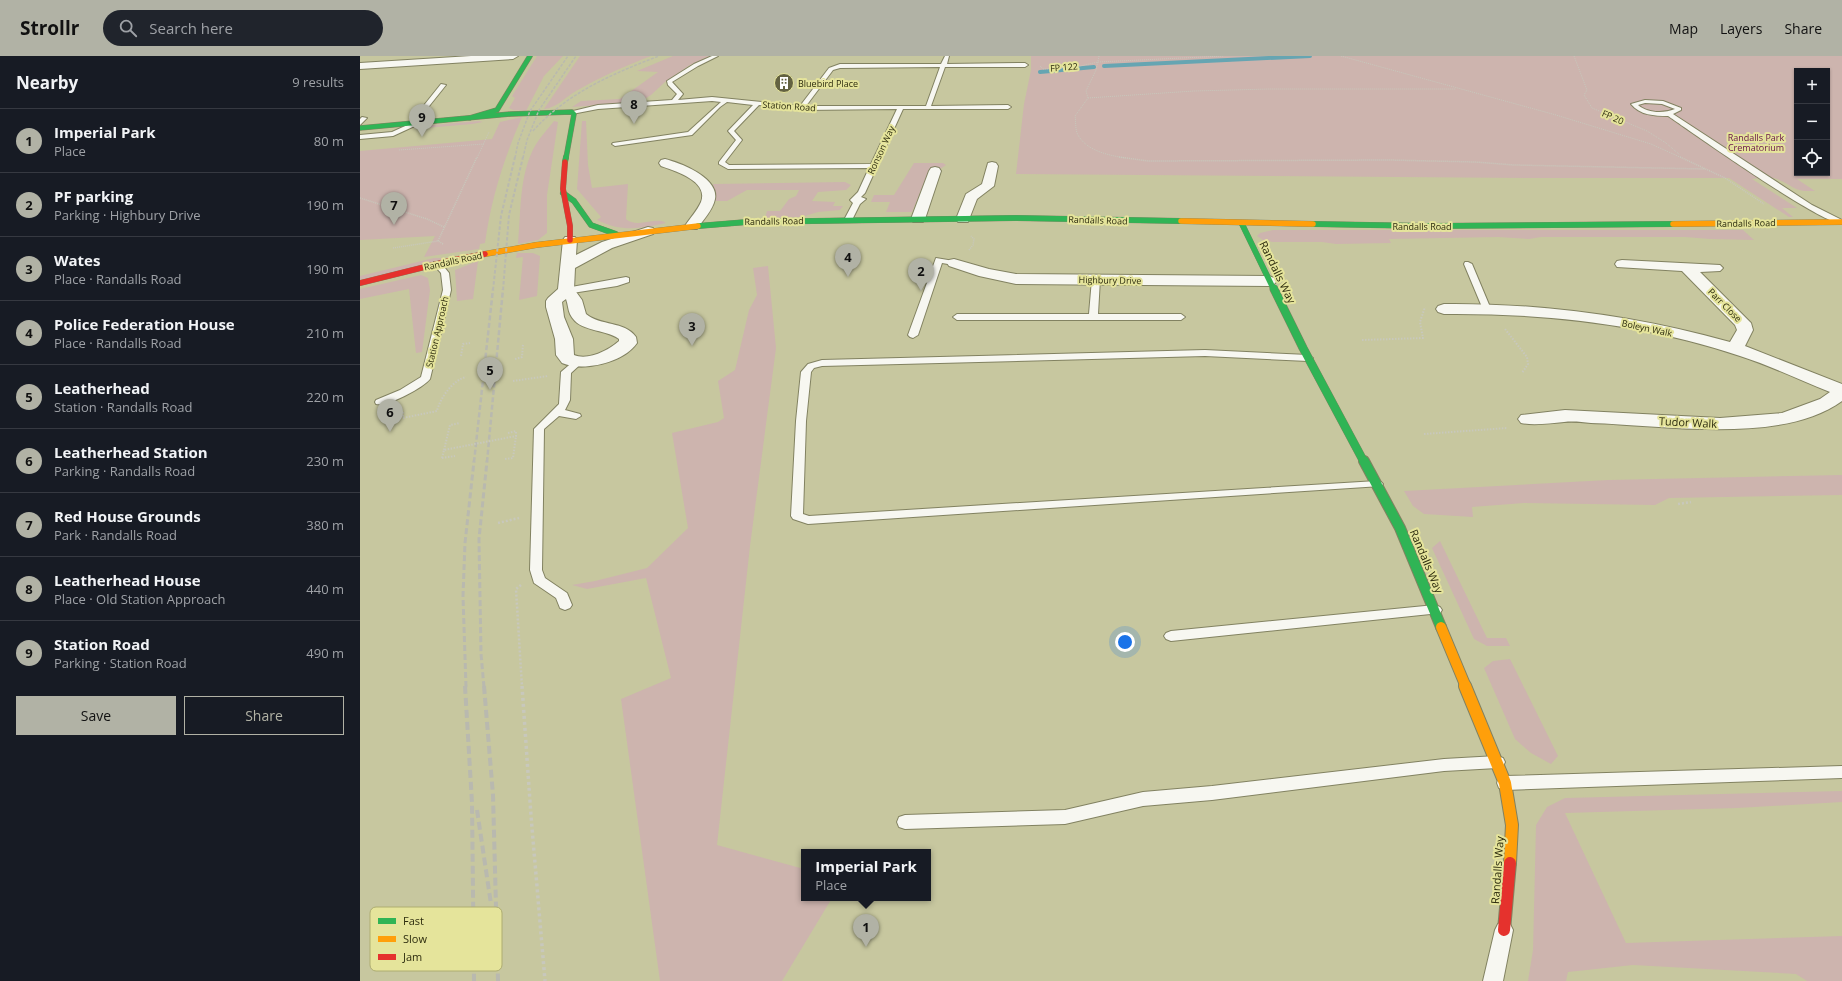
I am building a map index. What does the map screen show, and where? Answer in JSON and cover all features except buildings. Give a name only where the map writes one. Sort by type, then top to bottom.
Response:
[{"type":"main road","points":[[470,118],[497,110],[530,56]]},
{"type":"main road","points":[[497,110],[502,113],[511,114]]},
{"type":"main road","points":[[360,128],[511,114],[572,112],[574,114],[563,182],[563,194],[571,231],[570,240]]},
{"type":"main road","points":[[563,194],[574,201],[591,224],[604,231],[619,234]]},
{"type":"main road","name":"Randalls Road","points":[[360,283],[468,257],[570,240],[692,226],[748,222],[918,219],[1045,219],[1242,224],[1443,226],[1841,223]]},
{"type":"main road","name":"Randalls Way","points":[[1242,224],[1308,358],[1400,528],[1505,783],[1512,825],[1510,875],[1504,930]]},
{"type":"street","points":[[360,66],[513,56]]},
{"type":"street","points":[[665,162],[692,174],[702,181],[708,190],[708,200],[692,226]]},
{"type":"street","points":[[963,219],[971,197],[988,186],[992,166]]},
{"type":"street","points":[[918,219],[935,171]]},
{"type":"street","points":[[567,266],[599,248],[648,231]]},
{"type":"street","points":[[566,291],[570,240]]},
{"type":"street","name":"Highbury Drive","points":[[956,264],[977,272],[1002,277],[1096,280],[1269,281]]},
{"type":"street","points":[[1622,264],[1715,268]]},
{"type":"street","name":"Parr Close","points":[[1686,267],[1743,322],[1745,330],[1735,348]]},
{"type":"street","points":[[566,291],[573,297],[576,312],[582,319],[595,326],[623,332],[628,337],[628,343],[610,355],[594,360],[578,362],[568,359],[564,354],[564,340],[553,314],[554,300],[566,291]]},
{"type":"street","name":"Boleyn Walk","points":[[1444,309],[1486,307],[1557,312],[1630,324],[1735,348],[1842,391]]},
{"type":"street","name":"Tudor Walk","points":[[1528,419],[1565,416],[1720,424],[1784,419],[1809,411],[1827,402],[1842,391]]},
{"type":"lane","points":[[674,101],[680,94],[669,82],[696,65],[716,56]]},
{"type":"lane","points":[[928,107],[948,56]]},
{"type":"lane","points":[[802,108],[834,68],[848,66],[1025,65]]},
{"type":"lane","points":[[360,137],[393,134],[417,123],[415,120],[443,85]]},
{"type":"lane","name":"Station Road","points":[[572,112],[598,107],[712,98],[802,108],[1008,107]]},
{"type":"lane","points":[[615,144],[690,134],[718,106],[727,100]]},
{"type":"lane","points":[[1669,114],[1679,108],[1673,105],[1655,102],[1639,102],[1634,104],[1636,108],[1644,111],[1669,114],[1809,207],[1841,223]]},
{"type":"lane","points":[[758,104],[731,131],[732,134],[739,140],[721,163],[723,165],[728,167],[874,166]]},
{"type":"lane","name":"Ronson Way","points":[[848,220],[857,203],[862,200],[863,197],[861,193],[901,107]]},
{"type":"lane","points":[[913,335],[940,260],[956,264]]},
{"type":"lane","name":"Station Approach","points":[[404,392],[425,379],[429,368],[447,290],[445,273],[437,264]]},
{"type":"lane","points":[[1468,264],[1486,307]]},
{"type":"lane","points":[[566,291],[626,280]]},
{"type":"lane","points":[[1093,317],[1096,280]]},
{"type":"lane","points":[[957,317],[1181,317]]},
{"type":"lane","points":[[1308,358],[1205,353],[822,363],[811,366],[806,372],[801,421],[797,516],[808,520],[1376,484]]},
{"type":"lane","points":[[565,605],[562,596],[539,580],[536,570],[539,429],[544,421],[557,412],[564,404],[566,372],[578,362]]},
{"type":"lane","points":[[380,402],[404,392]]},
{"type":"lane","points":[[557,412],[576,416]]},
{"type":"lane","points":[[1171,636],[1435,610]]},
{"type":"lane","points":[[905,822],[1065,817],[1143,799],[1212,793],[1444,765],[1497,762]]},
{"type":"lane","points":[[1505,783],[1842,772]]},
{"type":"lane","points":[[1493,981],[1504,930]]},
{"type":"path","points":[[1088,98],[1086,91],[1096,70],[1099,56]]},
{"type":"path","name":"FP 122","points":[[1025,65],[1038,65],[1044,69],[1071,68],[1098,62],[1224,56]]},
{"type":"path","points":[[1341,56],[1612,131],[1681,157],[1725,178],[1765,205]]},
{"type":"path","name":"FP 20","points":[[1574,56],[1587,90],[1584,95],[1592,108],[1647,131],[1666,143],[1681,157]]},
{"type":"path","points":[[1088,98],[1194,91],[1262,89],[1461,89]]},
{"type":"path","points":[[1088,98],[1075,116],[1077,134],[1088,146],[1108,154],[1148,161],[1405,160],[1475,162],[1514,165],[1705,169]]},
{"type":"path","points":[[396,150],[484,144],[438,241]]},
{"type":"path","points":[[360,198],[427,219],[444,227]]},
{"type":"path","points":[[956,264],[973,245],[974,239],[969,234]]},
{"type":"path","points":[[393,248],[438,241],[445,245]]},
{"type":"path","points":[[1362,340],[1423,338],[1420,332],[1420,314],[1425,307]]},
{"type":"path","points":[[1486,307],[1527,357],[1528,364],[1522,373]]},
{"type":"path","points":[[461,356],[462,344],[470,343]]},
{"type":"path","points":[[515,358],[522,357],[523,344]]},
{"type":"path","points":[[513,381],[554,374]]},
{"type":"path","points":[[404,392],[402,418],[437,410],[438,401],[454,387],[458,379],[466,378]]},
{"type":"path","points":[[455,456],[442,458],[450,425],[460,423]]},
{"type":"path","points":[[1424,434],[1511,428]]},
{"type":"path","points":[[505,459],[513,458],[516,436],[516,431],[508,433]]},
{"type":"path","points":[[444,450],[516,436]]},
{"type":"path","points":[[1678,504],[1691,502]]},
{"type":"path","points":[[536,570],[516,589],[531,816],[545,981]]},
{"type":"green space","points":[[537,56],[563,56],[544,76],[526,111],[513,110],[509,108],[515,98],[512,96]]},
{"type":"green space","points":[[580,56],[651,56],[603,76],[576,91],[553,107],[544,109]]},
{"type":"green space","points":[[673,56],[710,56],[690,65],[665,82],[651,95],[640,102],[572,107],[581,101],[620,99],[658,72],[637,71]]},
{"type":"green space","name":"Randalls Park Crematorium","points":[[1031,56],[1842,56],[1842,179],[1797,179],[1815,191],[1802,191],[1774,178],[1752,179],[1797,208],[1782,208],[1793,217],[1789,217],[1729,178],[1016,174],[1024,104],[1031,70]]},
{"type":"green space","points":[[522,117],[509,148],[499,179],[485,243],[480,244],[479,249],[424,257],[435,236],[360,240],[360,151],[492,139],[500,122]]},
{"type":"green space","points":[[479,121],[483,122],[414,129],[421,126]]},
{"type":"green space","points":[[554,121],[558,122],[547,195],[547,233],[538,240],[518,244],[523,181],[526,169],[535,146]]},
{"type":"green space","points":[[582,121],[586,121],[588,165],[592,188],[628,184],[626,219],[636,223],[662,221],[666,223],[640,228],[623,228],[597,220],[601,217],[577,189]]},
{"type":"green space","points":[[914,163],[943,163],[946,165],[940,169],[930,169],[912,212],[886,212],[890,202],[871,202],[874,195],[894,195]]},
{"type":"green space","points":[[845,182],[851,185],[846,190],[818,192],[812,201],[835,202],[833,206],[843,206],[840,210],[818,212],[802,217],[765,218],[767,211],[780,211],[789,199],[796,196],[799,190],[747,190],[727,201],[715,201],[713,184]]},
{"type":"green space","points":[[1273,230],[1743,230],[1754,240],[1685,237],[1541,237],[1529,239],[1498,237],[1389,239],[1391,243],[1336,244],[1322,242],[1273,242],[1263,240],[1257,236],[1260,233]]},
{"type":"green space","points":[[517,253],[533,253],[540,256],[537,296],[519,300],[523,257],[516,258]]},
{"type":"green space","points":[[434,258],[442,258],[441,261],[360,280],[360,276]]},
{"type":"green space","points":[[478,261],[473,299],[457,301],[455,270]]},
{"type":"green space","points":[[768,266],[776,348],[750,546],[717,845],[801,868],[801,901],[830,901],[782,981],[660,981],[621,699],[671,678],[646,578],[587,589],[572,585],[647,568],[688,528],[672,433],[718,422],[724,418],[718,381],[735,370],[749,310],[757,295],[753,268]]},
{"type":"green space","points":[[421,275],[428,278],[430,290],[422,352],[416,353],[409,289],[360,299],[360,289]]},
{"type":"green space","points":[[1842,475],[1842,495],[1669,498],[1655,505],[1524,503],[1472,507],[1473,517],[1424,514],[1413,506],[1404,491],[1608,480]]},
{"type":"green space","points":[[1440,541],[1487,638],[1506,638],[1510,646],[1487,646],[1474,639],[1432,548]]},
{"type":"green space","points":[[1510,659],[1558,756],[1551,764],[1531,753],[1515,739],[1484,668],[1493,661]]},
{"type":"green space","points":[[1842,791],[1842,802],[1737,808],[1565,813],[1626,943],[1842,936],[1842,981],[1807,981],[1796,974],[1633,965],[1568,972],[1566,981],[1528,981],[1533,950],[1536,825],[1547,807],[1565,798]]},
{"type":"waterway","points":[[1104,66],[1310,56]]},
{"type":"waterway","points":[[1040,72],[1094,67]]},
{"type":"railway","points":[[515,158],[518,143],[530,111],[568,56]]},
{"type":"railway","points":[[523,158],[527,140],[539,110],[576,56]]},
{"type":"railway","points":[[533,131],[546,118],[575,95],[624,70],[659,56]]},
{"type":"railway","points":[[493,290],[501,216],[515,157]]},
{"type":"railway","points":[[503,290],[509,215],[523,157]]},
{"type":"railway","points":[[474,462],[493,289]]},
{"type":"railway","points":[[487,462],[503,289]]},
{"type":"railway","points":[[466,687],[463,596],[465,543],[474,461]]},
{"type":"railway","points":[[484,687],[481,654],[479,539],[487,461]]},
{"type":"railway","points":[[465,686],[472,803],[473,907]]},
{"type":"railway","points":[[484,686],[493,795],[496,907]]},
{"type":"railway","points":[[477,810],[491,904]]},
{"type":"railway","points":[[474,971],[474,981]]},
{"type":"railway","points":[[498,971],[498,981]]},
{"type":"traffic: fast","points":[[470,118],[497,110],[530,56]]},
{"type":"traffic: fast","points":[[360,128],[511,114],[572,112],[574,114],[565,162]]},
{"type":"traffic: fast","points":[[563,193],[574,201],[591,225],[616,234]]},
{"type":"traffic: fast","points":[[698,226],[747,222],[1015,218],[1181,221]]},
{"type":"traffic: fast","points":[[1242,224],[1303,348],[1400,528],[1441,627]]},
{"type":"traffic: fast","points":[[1313,224],[1427,226],[1673,224]]},
{"type":"traffic: slow","points":[[1181,221],[1313,224]]},
{"type":"traffic: slow","points":[[1673,224],[1842,222]]},
{"type":"traffic: slow","points":[[485,254],[536,245],[698,226]]},
{"type":"traffic: slow","points":[[1441,627],[1505,783],[1512,825],[1510,863]]},
{"type":"traffic: jam","points":[[565,162],[563,189],[570,226],[570,240]]},
{"type":"traffic: jam","points":[[360,283],[453,260],[485,254]]},
{"type":"traffic: jam","points":[[1504,930],[1510,863]]},
{"type":"place","name":"Bluebird Place","points":[[784,83]]},
{"type":"place","name":"Leatherhead House","points":[[634,124]]},
{"type":"place","name":"Station Road","points":[[422,137]]},
{"type":"place","name":"Red House Grounds","points":[[394,225]]},
{"type":"place","name":"Police Federation House","points":[[848,277]]},
{"type":"place","name":"PF parking","points":[[921,291]]},
{"type":"place","name":"Wates","points":[[692,346]]},
{"type":"place","name":"Leatherhead","points":[[490,390]]},
{"type":"place","name":"Leatherhead Station","points":[[390,432]]},
{"type":"place","name":"Imperial Park","points":[[866,947]]}]
